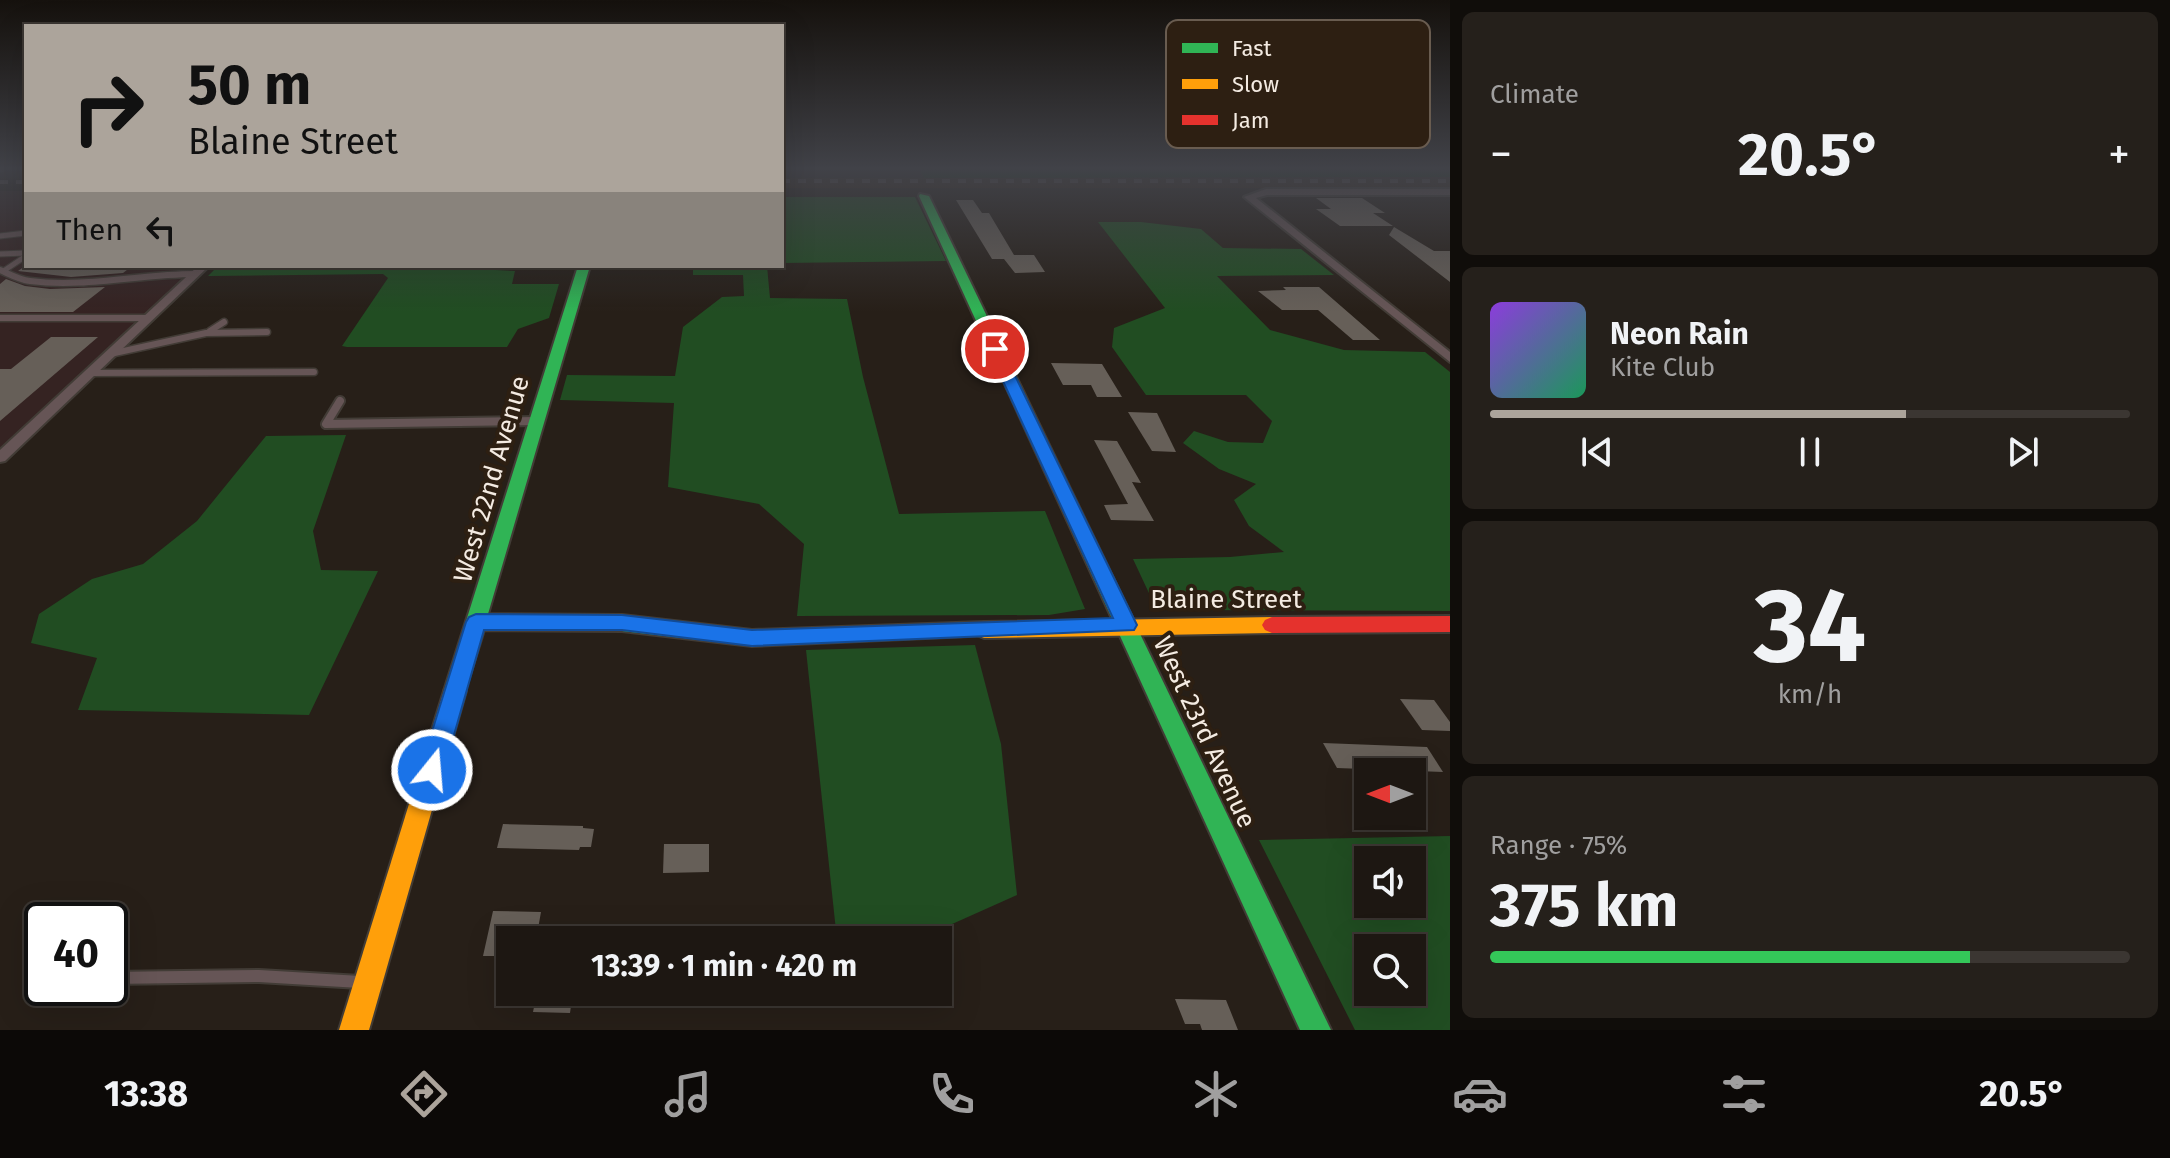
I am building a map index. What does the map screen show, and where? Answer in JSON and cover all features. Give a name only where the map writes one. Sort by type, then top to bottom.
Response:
[{"type":"street","name":"West 23rd Avenue","points":[[933,216],[1316,1030]]},
{"type":"street","points":[[1273,216],[1450,358]]},
{"type":"street","name":"West 22nd Avenue","points":[[354,1030],[583,268]]},
{"type":"street","points":[[0,458],[199,270]]},
{"type":"street","name":"Blaine Street","points":[[476,622],[622,623],[752,638],[1126,625],[1450,624]]},
{"type":"lane","points":[[0,236],[24,233]]},
{"type":"lane","points":[[0,254],[24,254]]},
{"type":"lane","points":[[2,270],[24,255]]},
{"type":"lane","points":[[2,270],[28,281],[121,281],[199,270]]},
{"type":"lane","points":[[0,318],[147,318]]},
{"type":"lane","points":[[206,333],[224,322]]},
{"type":"lane","points":[[109,354],[206,333],[267,332]]},
{"type":"lane","points":[[88,373],[314,372]]},
{"type":"lane","points":[[340,401],[326,424],[535,421]]},
{"type":"lane","points":[[128,978],[259,976],[369,983]]},
{"type":"shaded area","points":[[0,216],[24,216],[24,268],[197,268],[0,451]]},
{"type":"green space","points":[[784,216],[924,216],[946,261],[784,263]]},
{"type":"green space","points":[[1098,222],[1141,222],[1201,229],[1223,248],[1301,249],[1334,275],[1217,276],[1270,330],[1344,350],[1425,352],[1450,372],[1450,611],[1169,610],[1155,606],[1133,559],[1230,557],[1284,552],[1249,526],[1234,500],[1256,484],[1219,469],[1183,443],[1194,431],[1228,442],[1263,443],[1272,421],[1246,395],[1146,395],[1112,347],[1114,328],[1165,308]]},
{"type":"green space","points":[[216,268],[457,268],[515,271],[512,284],[559,284],[549,318],[518,329],[507,347],[347,347],[342,346],[388,278],[383,274],[208,276]]},
{"type":"green space","points":[[693,268],[767,268],[770,298],[847,299],[863,377],[899,514],[1045,511],[1085,609],[1049,615],[797,616],[804,544],[759,504],[668,487],[674,403],[560,400],[567,375],[675,376],[683,327],[722,297],[744,296],[743,275],[693,275]]},
{"type":"green space","points":[[346,435],[313,531],[321,570],[378,571],[309,715],[78,710],[97,658],[31,643],[39,614],[92,579],[143,564],[197,521],[266,436]]},
{"type":"green space","points":[[975,645],[1001,744],[1017,895],[948,926],[836,926],[806,650]]},
{"type":"green space","points":[[1450,836],[1450,1030],[1355,1030],[1259,840]]},
{"type":"building","points":[[966,216],[991,216],[1014,255],[1034,255],[1045,272],[1015,273],[1004,259],[992,259]]},
{"type":"building","points":[[1326,216],[1378,216],[1393,226],[1340,226]]},
{"type":"building","points":[[1394,227],[1434,251],[1450,251],[1450,282],[1389,235]]},
{"type":"building","points":[[24,267],[129,268],[123,273],[71,277],[18,271]]},
{"type":"building","points":[[6,279],[25,286],[50,289],[105,287],[73,312],[0,312],[0,284]]},
{"type":"building","points":[[1283,287],[1319,287],[1380,340],[1353,340],[1318,310],[1282,310],[1258,291],[1286,290]]},
{"type":"building","points":[[51,337],[98,337],[0,421],[0,369],[11,369]]},
{"type":"building","points":[[1051,363],[1102,364],[1122,397],[1097,397],[1091,385],[1063,385]]},
{"type":"building","points":[[1128,412],[1157,413],[1176,452],[1152,451]]},
{"type":"building","points":[[1094,440],[1117,441],[1141,483],[1132,482],[1154,521],[1111,520],[1104,505],[1128,504]]},
{"type":"building","points":[[1400,699],[1434,700],[1450,722],[1450,731],[1422,730]]},
{"type":"building","points":[[1323,743],[1427,747],[1443,772],[1426,771],[1426,758],[1354,758],[1354,769],[1337,768]]},
{"type":"building","points":[[503,824],[594,829],[591,847],[580,847],[579,850],[497,848]]},
{"type":"building","points":[[664,844],[709,844],[709,872],[663,873]]},
{"type":"building","points":[[493,911],[541,912],[538,926],[496,926],[496,956],[483,956]]},
{"type":"building","points":[[1175,999],[1226,1000],[1238,1030],[1202,1030],[1200,1024],[1185,1024]]},
{"type":"building","points":[[534,1006],[571,1006],[570,1013],[533,1012]]},
{"type":"traffic: fast","points":[[933,216],[1316,1030]]},
{"type":"traffic: fast","points":[[455,691],[583,268]]},
{"type":"traffic: fast","points":[[476,622],[622,623],[752,638],[984,630]]},
{"type":"traffic: slow","points":[[984,630],[1272,625]]},
{"type":"traffic: slow","points":[[354,1030],[455,691]]},
{"type":"traffic: jam","points":[[1272,625],[1450,624]]},
{"type":"route","points":[[432,770],[476,622],[643,624],[752,638],[1126,625],[995,349]]}]
